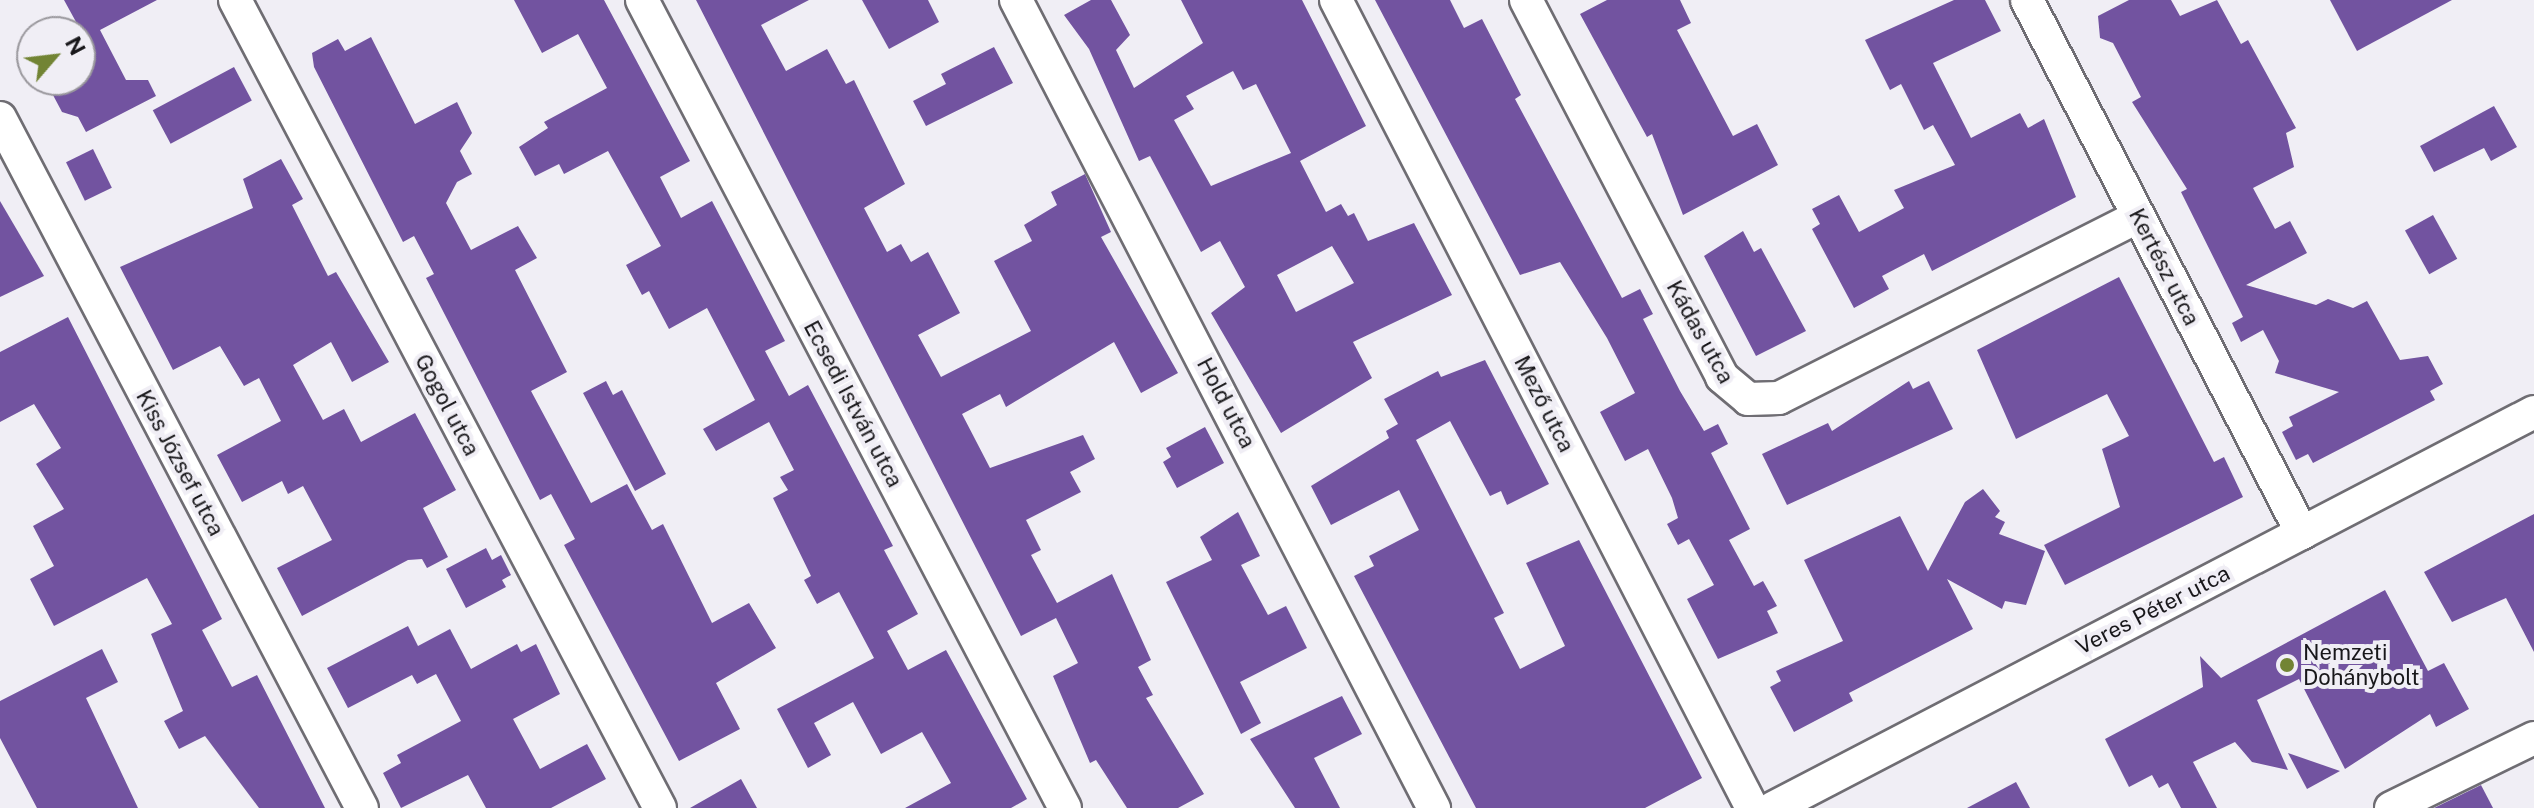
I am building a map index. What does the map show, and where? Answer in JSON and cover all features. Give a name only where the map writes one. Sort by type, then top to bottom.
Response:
[{"type":"street","name":"Gogol utca","points":[[235,0],[660,808]]},
{"type":"street","name":"Ecsedi István utca","points":[[642,0],[1065,808]]},
{"type":"street","name":"Hold utca","points":[[1016,0],[1434,808]]},
{"type":"street","name":"Mező utca","points":[[1336,0],[1752,808]]},
{"type":"street","name":"Kádas utca","points":[[1526,0],[1722,377],[1748,399],[1779,398],[2138,217]]},
{"type":"street","name":"Kertész utca","points":[[2027,0],[2302,533]]},
{"type":"street","name":"Kiss József utca","points":[[0,118],[362,808]]},
{"type":"street","name":"Veres Péter utca","points":[[1773,808],[2533,415]]},
{"type":"street","points":[[2391,808],[2534,738]]},
{"type":"building","points":[[64,0],[157,0],[100,30],[126,80],[148,80],[156,96],[86,132],[78,117],[62,112],[54,96],[96,96],[96,16],[73,16]]},
{"type":"building","points":[[514,0],[604,0],[690,161],[660,177],[681,218],[712,201],[785,341],[765,351],[789,396],[808,385],[893,546],[884,550],[918,614],[887,631],[908,670],[946,650],[1027,799],[1011,808],[905,808],[951,783],[922,732],[881,754],[853,702],[814,723],[831,755],[808,768],[777,709],[874,658],[839,592],[817,604],[804,580],[811,576],[773,498],[788,490],[780,477],[794,470],[769,422],[716,451],[703,429],[755,400],[707,308],[669,329],[649,291],[642,295],[626,265],[661,246],[608,151],[564,174],[559,164],[535,176],[519,147],[548,128],[544,122],[607,88],[578,34],[542,53]]},
{"type":"building","points":[[696,0],[809,0],[761,25],[786,71],[827,49],[846,84],[854,80],[905,184],[864,208],[887,252],[901,244],[911,262],[928,252],[960,313],[918,335],[941,377],[1031,331],[994,261],[1032,241],[1024,225],[1057,205],[1051,192],[1085,174],[1111,232],[1101,237],[1178,373],[1141,393],[1114,342],[1006,407],[1000,394],[962,414],[990,468],[1083,435],[1095,459],[1070,472],[1081,492],[1026,520],[1041,550],[1031,555],[1057,603],[1112,574],[1151,660],[1138,667],[1153,695],[1146,698],[1204,794],[1178,808],[1127,808],[1096,760],[1090,763],[1053,676],[1078,663],[1056,618],[1021,636]]},
{"type":"building","points":[[862,0],[928,0],[939,22],[889,49]]},
{"type":"building","points":[[1091,0],[1111,0],[1130,35],[1116,50],[1134,88],[1203,43],[1181,0],[1302,0],[1366,126],[1300,161],[1326,212],[1341,204],[1348,216],[1354,213],[1368,241],[1414,223],[1452,295],[1353,342],[1372,378],[1281,433],[1211,313],[1245,287],[1220,241],[1201,252],[1150,156],[1139,161],[1089,49],[1064,15]],"holes":[[[1233,71],[1243,90],[1256,84],[1291,153],[1211,186],[1174,120],[1194,109],[1186,96]],[[1332,246],[1354,283],[1296,312],[1277,275]]]},
{"type":"building","points":[[1375,0],[1450,0],[1464,28],[1482,19],[1521,95],[1515,99],[1622,298],[1640,289],[1653,314],[1643,319],[1680,391],[1704,431],[1718,424],[1728,444],[1711,453],[1750,529],[1729,540],[1754,586],[1763,581],[1777,606],[1767,611],[1778,633],[1718,659],[1687,599],[1714,585],[1689,539],[1678,545],[1667,524],[1678,518],[1672,498],[1648,449],[1625,461],[1600,412],[1635,393],[1607,338],[1560,262],[1520,275]]},
{"type":"building","points":[[1607,0],[1680,0],[1691,23],[1677,30],[1733,136],[1757,124],[1778,165],[1683,215],[1652,134],[1647,137],[1580,14]]},
{"type":"building","points":[[1954,0],[1985,0],[2001,31],[1933,63],[1971,138],[2020,113],[2028,128],[2044,119],[2076,197],[1932,271],[1924,254],[1882,276],[1889,289],[1854,308],[1812,229],[1820,224],[1812,209],[1839,195],[1859,232],[1904,208],[1894,190],[1955,165],[1933,125],[1924,130],[1901,84],[1890,90],[1865,40]]},
{"type":"building","points":[[2129,0],[2171,0],[2180,16],[2217,0],[2241,44],[2248,40],[2296,128],[2286,133],[2294,167],[2253,188],[2275,229],[2290,221],[2307,253],[2246,285],[2316,305],[2328,299],[2353,308],[2367,301],[2400,360],[2428,356],[2443,384],[2430,391],[2435,400],[2313,463],[2308,454],[2296,460],[2282,432],[2293,426],[2289,417],[2339,392],[2275,373],[2279,361],[2263,330],[2241,342],[2232,323],[2243,317],[2181,192],[2187,189],[2132,102],[2141,97],[2113,43],[2100,38],[2098,16]]},
{"type":"building","points":[[2330,0],[2452,0],[2357,51]]},
{"type":"building","points":[[371,37],[415,124],[457,102],[472,133],[460,151],[472,174],[457,182],[446,203],[471,250],[518,226],[537,258],[515,270],[567,372],[531,391],[591,503],[627,484],[652,530],[663,524],[712,623],[749,603],[776,648],[716,683],[740,729],[679,761],[564,545],[575,539],[551,494],[540,500],[426,278],[434,274],[414,236],[403,242],[314,67],[312,53],[338,39],[345,51]]},
{"type":"building","points":[[994,47],[1013,83],[926,126],[913,101],[946,84],[941,74]]},
{"type":"building","points":[[234,67],[252,101],[171,144],[153,110]]},
{"type":"building","points":[[2494,106],[2517,147],[2491,161],[2484,148],[2434,172],[2420,146]]},
{"type":"building","points":[[93,149],[112,188],[85,201],[66,162]]},
{"type":"building","points":[[281,159],[303,199],[292,205],[328,276],[336,272],[389,362],[352,382],[331,342],[293,365],[323,420],[344,409],[361,442],[415,413],[456,490],[423,508],[448,557],[427,568],[422,559],[408,560],[302,616],[277,568],[332,540],[303,486],[288,494],[282,481],[242,502],[217,455],[281,421],[259,378],[244,386],[220,346],[173,370],[120,267],[253,208],[243,179]]},
{"type":"building","points":[[0,201],[44,276],[0,297]]},
{"type":"building","points":[[2433,215],[2457,259],[2429,274],[2405,231]]},
{"type":"building","points":[[1743,231],[1754,252],[1761,248],[1806,331],[1756,356],[1704,256]]},
{"type":"building","points":[[2119,277],[2214,462],[2224,457],[2243,497],[2065,585],[2044,545],[2120,507],[2102,449],[2129,436],[2107,394],[2016,439],[1977,350]]},
{"type":"building","points":[[68,317],[222,619],[202,630],[232,687],[257,675],[325,808],[259,808],[205,736],[179,749],[164,721],[183,711],[151,634],[172,624],[147,578],[54,626],[30,579],[54,566],[33,526],[64,509],[36,464],[61,448],[34,404],[0,422],[0,352]]},
{"type":"building","points":[[1485,360],[1549,484],[1507,505],[1501,491],[1490,496],[1450,421],[1416,440],[1504,613],[1494,618],[1520,669],[1565,646],[1526,563],[1579,540],[1702,778],[1645,808],[1476,808],[1354,576],[1374,566],[1369,556],[1419,530],[1399,490],[1331,525],[1311,486],[1389,438],[1386,431],[1398,424],[1384,399],[1438,371],[1441,377]]},
{"type":"building","points":[[606,381],[613,395],[622,390],[666,474],[635,491],[583,393]]},
{"type":"building","points":[[1909,381],[1913,389],[1929,381],[1953,429],[1787,505],[1762,454],[1828,423],[1832,431]]},
{"type":"building","points":[[1205,427],[1224,463],[1177,488],[1163,462],[1171,457],[1166,448]]},
{"type":"building","points":[[1983,489],[2000,511],[1995,517],[2005,522],[1999,534],[2045,551],[2026,605],[2005,601],[2002,609],[1947,579],[1973,629],[1849,693],[1853,701],[1794,732],[1770,687],[1781,681],[1776,671],[1843,641],[1804,560],[1900,516],[1928,571],[1965,502]]},
{"type":"building","points":[[1238,512],[1260,556],[1241,565],[1268,615],[1286,606],[1307,648],[1240,682],[1261,723],[1241,734],[1166,582],[1212,560],[1200,537]]},
{"type":"building","points":[[2534,514],[2534,652],[2506,598],[2452,622],[2424,572]]},
{"type":"building","points":[[486,548],[492,560],[501,555],[511,575],[502,580],[506,587],[466,608],[446,569]]},
{"type":"building","points":[[2385,590],[2428,671],[2444,663],[2469,709],[2436,727],[2430,714],[2345,769],[2299,679],[2257,700],[2288,770],[2252,762],[2235,742],[2193,762],[2217,808],[2181,808],[2168,783],[2159,788],[2152,775],[2129,787],[2105,739],[2203,687],[2200,656],[2221,678]]},
{"type":"building","points":[[408,626],[418,646],[450,629],[471,669],[517,644],[521,652],[536,644],[560,694],[513,719],[540,769],[587,744],[606,779],[551,808],[486,808],[468,775],[401,808],[383,773],[401,763],[397,755],[461,721],[436,674],[417,684],[412,675],[348,708],[327,668]]},
{"type":"building","points":[[102,649],[118,682],[86,698],[138,808],[37,808],[0,738],[0,701]]},
{"type":"building","points":[[1342,696],[1362,734],[1314,758],[1340,808],[1295,808],[1250,739]]},
{"type":"building","points":[[2288,753],[2340,771],[2307,789]]},
{"type":"building","points":[[741,779],[757,808],[690,808],[727,787]]},
{"type":"building","points":[[2016,782],[2030,808],[1967,808]]},
{"type":"building","points":[[2481,785],[2493,808],[2434,808]]},
{"type":"place","name":"Nemzeti Dohánybolt","points":[[2287,665]]}]
